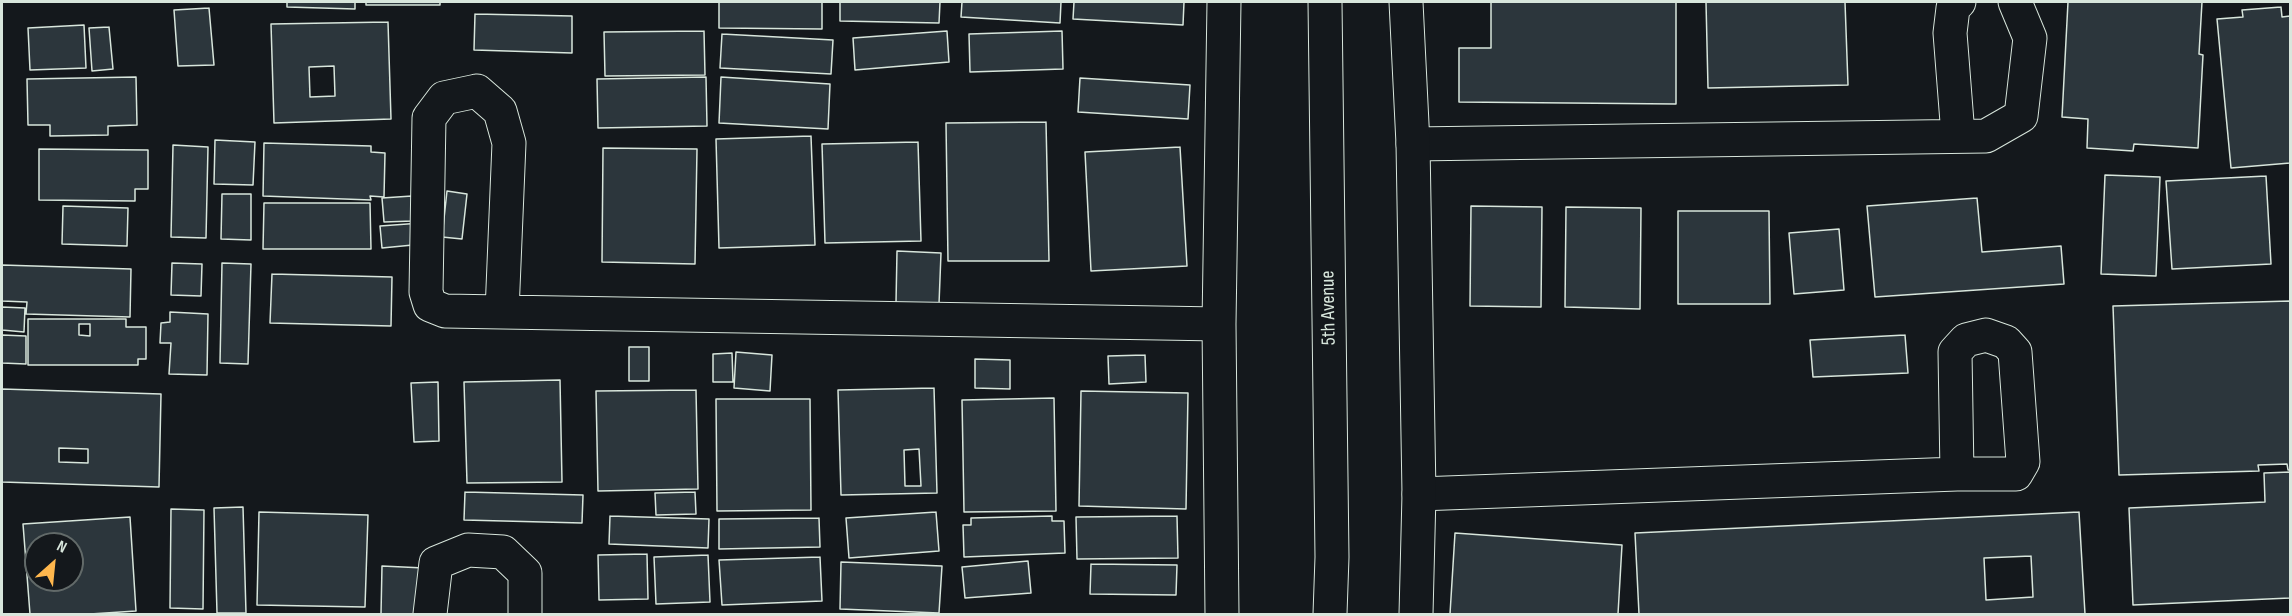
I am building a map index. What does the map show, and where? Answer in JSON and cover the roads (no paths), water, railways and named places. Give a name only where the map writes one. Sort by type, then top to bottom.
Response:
[{"type":"street","points":[[1222,615],[1219,324],[1224,2]]},
{"type":"street","name":"5th Avenue","points":[[1325,2],[1332,557],[1330,615]]},
{"type":"street","points":[[1406,2],[1413,144],[1419,494],[1416,615]]},
{"type":"street","points":[[1958,135],[1950,33],[1953,8],[1959,2]]},
{"type":"street","points":[[1413,144],[1986,136],[2021,116],[2030,38],[2015,2]]},
{"type":"street","points":[[502,312],[509,143],[500,111],[477,92],[444,98],[429,118],[426,292],[430,305],[445,311],[502,312],[1219,324]]},
{"type":"street","points":[[1419,494],[1956,474]]},
{"type":"street","points":[[430,615],[436,563],[468,550],[503,552],[525,573],[525,615]]}]
